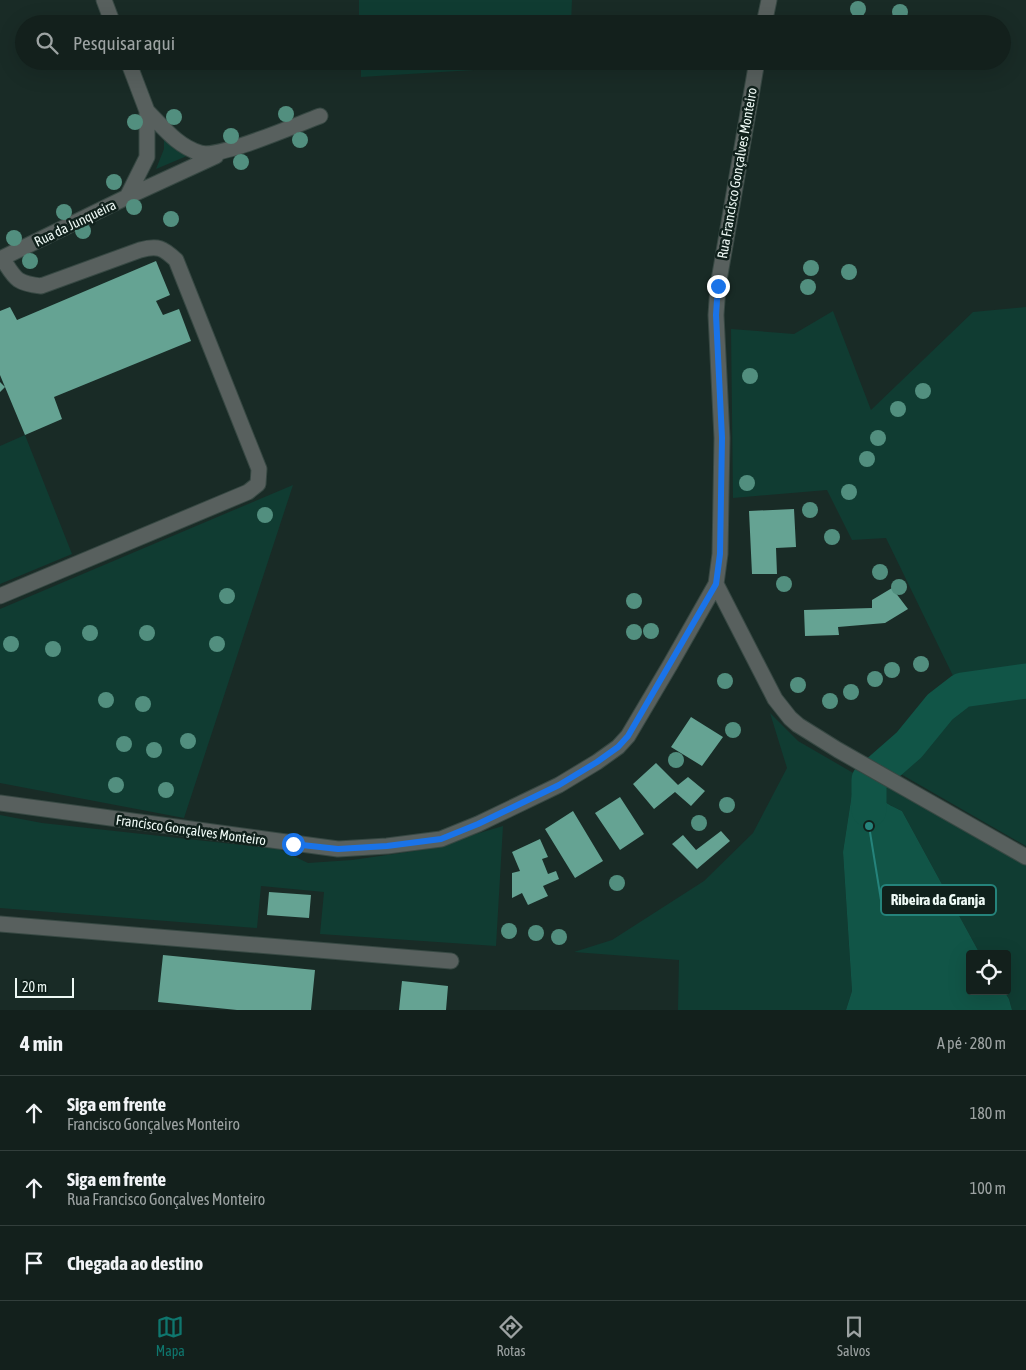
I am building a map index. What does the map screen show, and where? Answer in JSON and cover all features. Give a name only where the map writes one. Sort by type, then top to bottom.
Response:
[{"type":"street","points":[[104,0],[110,15]]},
{"type":"street","points":[[766,15],[769,0]]},
{"type":"street","name":"Rua da Junqueira","points":[[1,258],[127,198],[147,157],[147,110],[131,70]]},
{"type":"street","name":"Rua Francisco Gonçalves Monteiro","points":[[716,584],[720,554],[722,438],[716,315],[718,286],[755,70]]},
{"type":"street","points":[[147,110],[175,140],[202,154],[225,152]]},
{"type":"street","points":[[127,198],[225,152],[320,116]]},
{"type":"street","points":[[0,596],[248,492],[258,484],[259,469],[176,260],[164,250],[152,247],[140,250],[41,286],[25,284],[14,277],[1,258]]},
{"type":"street","points":[[716,584],[783,712],[798,725],[838,750],[1026,857]]},
{"type":"street","name":"Francisco Gonçalves Monteiro","points":[[0,803],[338,849],[387,846],[441,839],[478,824],[559,785],[618,747],[628,736],[640,717],[716,584]]},
{"type":"street","points":[[0,924],[451,961]]},
{"type":"shaded area","points":[[359,0],[572,0],[571,15],[359,15]]},
{"type":"shaded area","points":[[361,70],[474,70],[361,77]]},
{"type":"shaded area","points":[[164,137],[194,153],[156,169],[164,149]]},
{"type":"shaded area","points":[[1026,307],[1026,669],[956,682],[886,538],[852,540],[827,490],[733,498],[731,329],[794,334],[833,311],[871,410],[973,312]]},
{"type":"shaded area","points":[[25,435],[72,554],[0,584],[0,446]]},
{"type":"shaded area","points":[[293,485],[184,818],[0,783],[0,609]]},
{"type":"shaded area","points":[[1026,690],[1026,846],[899,773],[950,712],[981,697]]},
{"type":"shaded area","points":[[770,713],[798,741],[855,774],[843,852],[852,991],[846,1010],[678,1010],[679,960],[574,952],[612,940],[704,881],[753,833],[787,768]]},
{"type":"shaded area","points":[[861,766],[885,782],[883,798],[891,806],[902,811],[978,950],[966,950],[966,995],[1006,995],[1012,1010],[846,1010],[852,991],[843,852],[855,774]]},
{"type":"shaded area","points":[[885,782],[1026,865],[1026,1010],[1012,1010],[1006,995],[1011,995],[1011,950],[978,950],[902,811],[887,803],[883,798]]},
{"type":"shaded area","points":[[0,815],[42,823],[279,849],[308,863],[352,860],[422,850],[503,826],[496,946],[320,934],[324,892],[261,886],[257,928],[0,908]]},
{"type":"building","points":[[156,261],[170,295],[156,301],[163,315],[179,309],[191,341],[54,397],[62,419],[25,435],[0,375],[0,311],[10,307],[17,320]]},
{"type":"building","points":[[0,382],[5,387],[0,392]]},
{"type":"building","points":[[794,509],[796,547],[776,548],[777,574],[752,574],[749,511]]},
{"type":"building","points":[[892,588],[908,609],[885,623],[838,627],[839,635],[805,636],[804,610],[872,608],[872,600]]},
{"type":"building","points":[[691,717],[723,737],[702,766],[671,747]]},
{"type":"building","points":[[656,763],[678,785],[688,777],[705,791],[691,806],[675,792],[654,809],[633,784]]},
{"type":"building","points":[[620,797],[644,834],[620,850],[595,813]]},
{"type":"building","points":[[573,811],[603,861],[575,878],[545,829]]},
{"type":"building","points":[[721,831],[730,841],[697,869],[672,844],[683,835],[696,850]]},
{"type":"building","points":[[540,839],[548,857],[542,859],[548,874],[556,871],[559,879],[543,886],[548,896],[528,905],[522,893],[512,898],[512,873],[520,871],[512,852]]},
{"type":"building","points":[[269,892],[311,895],[309,918],[267,915]]},
{"type":"building","points":[[163,955],[315,970],[311,1010],[237,1010],[158,1002]]},
{"type":"building","points":[[402,981],[448,986],[446,1010],[399,1010]]},
{"type":"waterway","points":[[869,810],[869,780],[909,745],[940,707],[962,690],[1026,681]]},
{"type":"place","name":"Ribeira da Granja","points":[[869,826]]},
{"type":"route","points":[[293,844],[338,849],[387,846],[441,839],[478,824],[559,785],[597,762],[618,747],[628,736],[716,584],[720,554],[722,438],[716,315],[718,286]]}]
